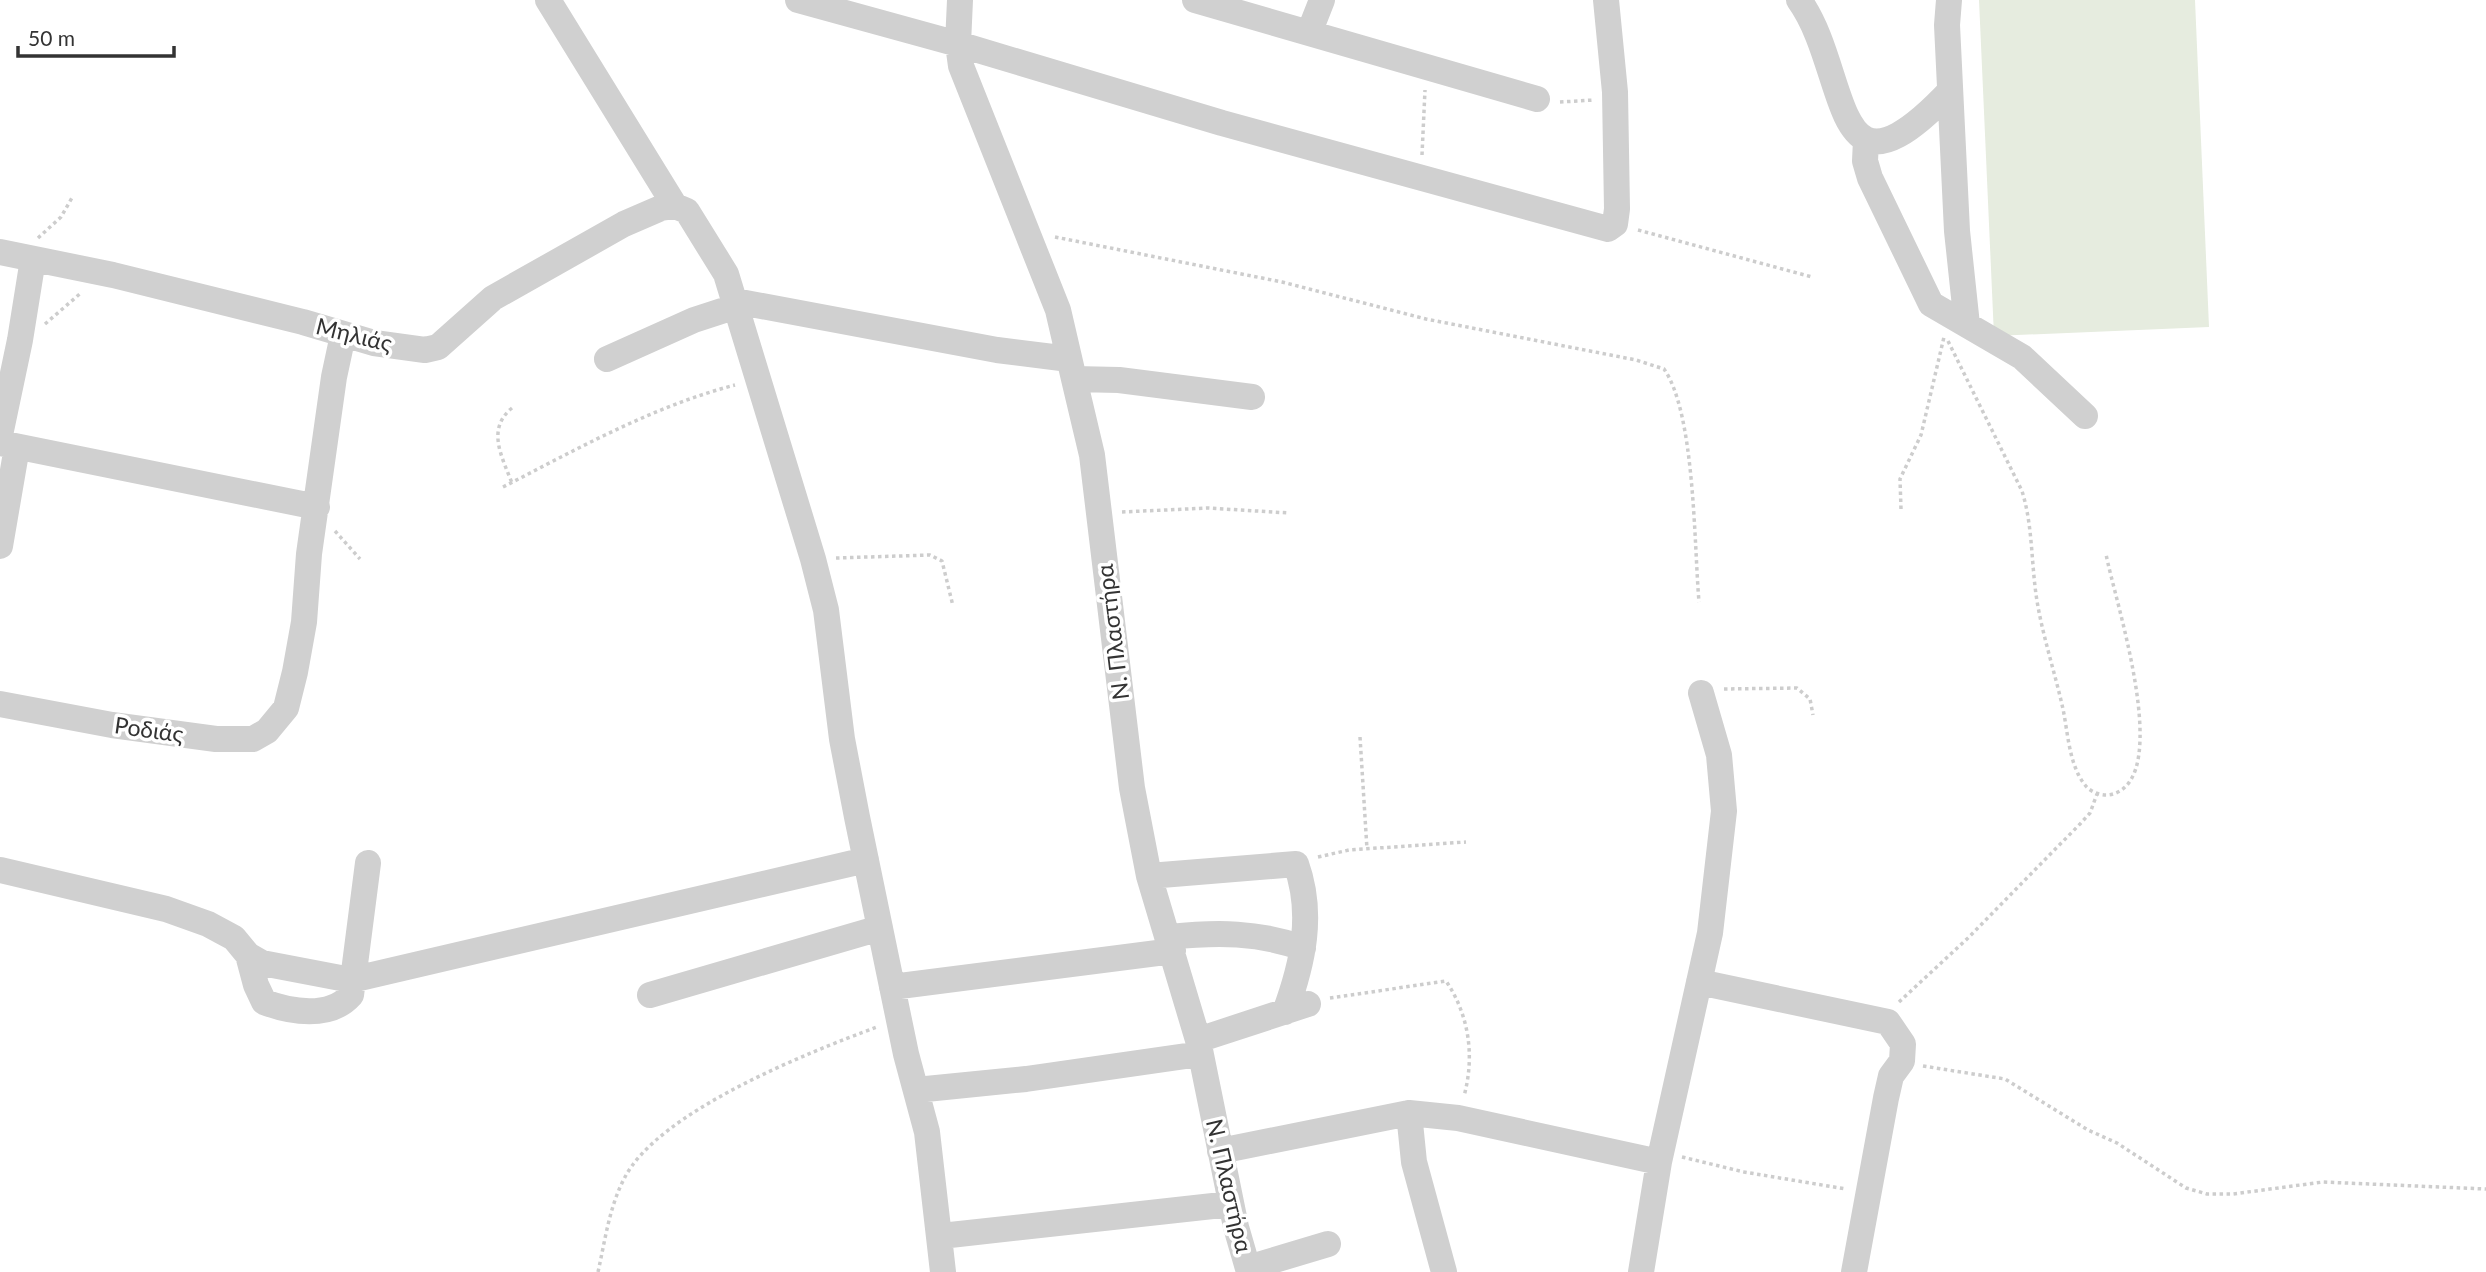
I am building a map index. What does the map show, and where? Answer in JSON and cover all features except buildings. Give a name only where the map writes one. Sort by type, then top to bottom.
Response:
[{"type":"street","points":[[548,0],[674,206],[687,211],[714,253],[726,274],[736,304],[826,610],[842,739],[892,987],[927,1132],[941,1236],[943,1272]]},
{"type":"street","points":[[797,0],[958,44],[1222,123],[1608,229],[1615,224],[1615,99],[1606,0]]},
{"type":"street","name":"Ν. Πλαστήρα","points":[[960,0],[958,44],[961,66],[1058,310],[1092,455],[1132,788],[1149,876],[1199,1047],[1231,1204],[1248,1270]]},
{"type":"street","points":[[1195,0],[1537,99]]},
{"type":"street","points":[[1309,33],[1322,0]]},
{"type":"street","points":[[1799,0],[1812,18],[1843,111],[1856,132],[1866,140],[1880,144],[1893,140],[1921,121],[1950,92]]},
{"type":"street","points":[[1949,0],[1947,25],[1957,231],[1967,325]]},
{"type":"street","points":[[1866,140],[1865,161],[1870,178],[1931,304],[2022,357],[2085,416]]},
{"type":"street","name":"Μηλιάς","points":[[17,256],[101,273],[343,335],[413,349],[438,347],[494,298],[624,224],[661,208],[674,206]]},
{"type":"street","points":[[0,547],[6,442],[20,340],[17,256]]},
{"type":"street","points":[[607,359],[736,304],[997,350],[1119,380],[1252,397]]},
{"type":"street","points":[[6,442],[317,507],[334,377],[343,335]]},
{"type":"street","name":"Ροδιάς","points":[[0,704],[112,725],[238,741],[253,739],[267,731],[286,708],[304,622],[309,554],[317,507]]},
{"type":"street","points":[[1641,1272],[1659,1162],[1710,933],[1724,811],[1719,755],[1701,693]]},
{"type":"street","points":[[0,870],[166,909],[208,924],[234,938],[248,955],[262,963],[351,981],[866,860]]},
{"type":"street","points":[[248,955],[264,1002],[300,1013],[327,1008],[346,1000],[351,995],[368,863]]},
{"type":"street","points":[[916,1090],[1026,1079],[1199,1047],[1297,1008],[1307,908],[1296,864],[1149,876]]},
{"type":"street","points":[[650,995],[880,928]]},
{"type":"street","points":[[892,987],[1239,933],[1279,939],[1303,948]]},
{"type":"street","points":[[1699,982],[1888,1023],[1898,1033],[1903,1044],[1902,1061],[1891,1076],[1854,1272]]},
{"type":"street","points":[[1220,1151],[1409,1113],[1458,1118],[1659,1162]]},
{"type":"street","points":[[1409,1113],[1414,1162],[1444,1272]]},
{"type":"street","points":[[941,1236],[1231,1204]]},
{"type":"street","points":[[1248,1270],[1328,1244]]},
{"type":"path","points":[[1422,177],[1426,67]]},
{"type":"path","points":[[1537,99],[1554,102],[1615,99]]},
{"type":"path","points":[[17,256],[61,217],[73,196]]},
{"type":"path","points":[[1615,224],[1713,247],[1812,277]]},
{"type":"path","points":[[1029,236],[1085,240],[1193,262],[1426,319],[1636,360],[1664,369],[1679,399],[1686,434],[1699,602]]},
{"type":"path","points":[[20,340],[55,317],[101,273]]},
{"type":"path","points":[[1901,509],[1900,480],[1921,435],[1945,334],[2022,491],[2029,511],[2037,602],[2080,778],[2087,788],[2096,794],[2111,795],[2125,788],[2137,771],[2141,747],[2129,645],[2106,554]]},
{"type":"path","points":[[503,487],[638,421],[694,397],[759,379]]},
{"type":"path","points":[[512,408],[502,416],[497,427],[499,446],[512,483]]},
{"type":"path","points":[[1099,514],[1146,509],[1208,508],[1289,513]]},
{"type":"path","points":[[813,559],[930,555],[942,561],[953,606]]},
{"type":"path","points":[[1701,693],[1728,688],[1797,688],[1810,699],[1813,715]]},
{"type":"path","points":[[1360,737],[1367,849]]},
{"type":"path","points":[[1880,1021],[1968,939],[2080,824],[2090,813],[2096,794]]},
{"type":"path","points":[[1296,864],[1367,849],[1466,842]]},
{"type":"path","points":[[1297,1008],[1342,996],[1446,982],[1455,996],[1465,1022],[1470,1053],[1469,1080],[1458,1118]]},
{"type":"path","points":[[598,1272],[610,1214],[624,1178],[650,1143],[694,1111],[744,1084],[848,1038],[899,1019]]},
{"type":"path","points":[[1902,1061],[2005,1079],[2088,1130],[2117,1143],[2186,1188],[2207,1194],[2233,1194],[2323,1182],[2486,1189]]},
{"type":"path","points":[[1659,1162],[1679,1157],[1744,1172],[1869,1190]]},
{"type":"shaded area","points":[[1979,0],[2195,0],[2209,327],[1994,336]]}]
